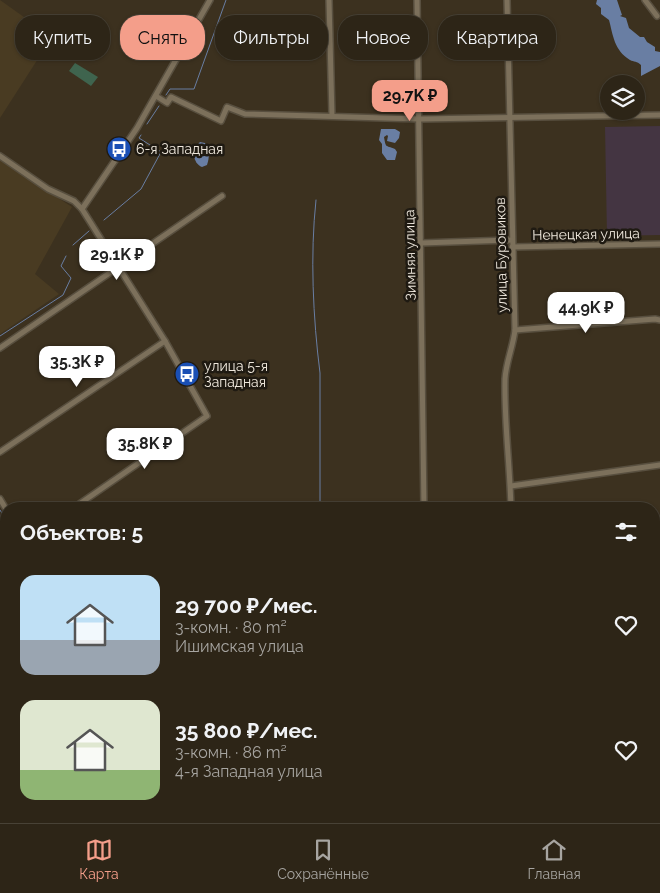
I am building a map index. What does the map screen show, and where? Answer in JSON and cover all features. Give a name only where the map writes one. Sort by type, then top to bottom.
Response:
[{"type":"street","points":[[82,209],[127,145],[210,0]]},
{"type":"street","points":[[329,0],[332,116]]},
{"type":"street","name":"Зимняя улица","points":[[417,0],[424,502]]},
{"type":"street","name":"улица Буровиков","points":[[507,0],[515,330],[505,380],[511,502]]},
{"type":"street","points":[[645,0],[657,16]]},
{"type":"street","points":[[156,96],[168,103],[171,97],[221,120],[227,107],[245,114],[420,119],[660,115]]},
{"type":"street","points":[[0,156],[48,189],[74,201],[82,209],[166,341],[207,416],[82,502]]},
{"type":"street","points":[[0,348],[222,196]]},
{"type":"street","name":"Ненецкая улица","points":[[421,243],[512,240]]},
{"type":"street","name":"Ненецкая улица","points":[[512,246],[660,244]]},
{"type":"street","points":[[515,330],[660,320]]},
{"type":"street","points":[[0,452],[166,341]]},
{"type":"street","points":[[510,486],[660,465]]},
{"type":"shaded area","points":[[0,0],[21,15],[15,15],[15,60],[37,60],[0,118]]},
{"type":"shaded area","points":[[660,126],[660,235],[607,236],[605,127]]},
{"type":"shaded area","points":[[0,160],[72,207],[35,274],[59,294],[0,334]]},
{"type":"green space","points":[[75,63],[98,77],[91,86],[69,71]]},
{"type":"water","points":[[597,0],[617,0],[622,15],[620,16],[626,18],[629,28],[640,37],[644,37],[647,42],[655,47],[655,51],[660,52],[660,66],[641,75],[641,65],[630,60],[617,47],[609,20],[601,14],[601,8],[596,4]]},
{"type":"water","points":[[381,129],[395,129],[400,132],[399,138],[395,143],[387,141],[387,135],[384,137],[387,146],[395,149],[397,152],[395,160],[387,160],[382,153],[382,144],[379,140]]},
{"type":"water","points":[[200,142],[205,143],[209,154],[207,165],[202,167],[196,162],[194,156],[197,145]]},
{"type":"waterway","points":[[166,95],[170,89],[194,89],[226,0]]},
{"type":"waterway","points":[[147,124],[159,106]]},
{"type":"waterway","points":[[104,220],[141,189],[161,152],[139,138],[141,135]]},
{"type":"waterway","points":[[316,200],[313,264],[314,309],[320,373],[320,502]]},
{"type":"waterway","points":[[73,245],[89,231]]},
{"type":"waterway","points":[[0,336],[63,295],[71,278],[61,266],[66,256]]},
{"type":"place","name":"6-я Западная","points":[[119,149]]},
{"type":"place","name":"улица 5-я Западная","points":[[187,374]]}]
